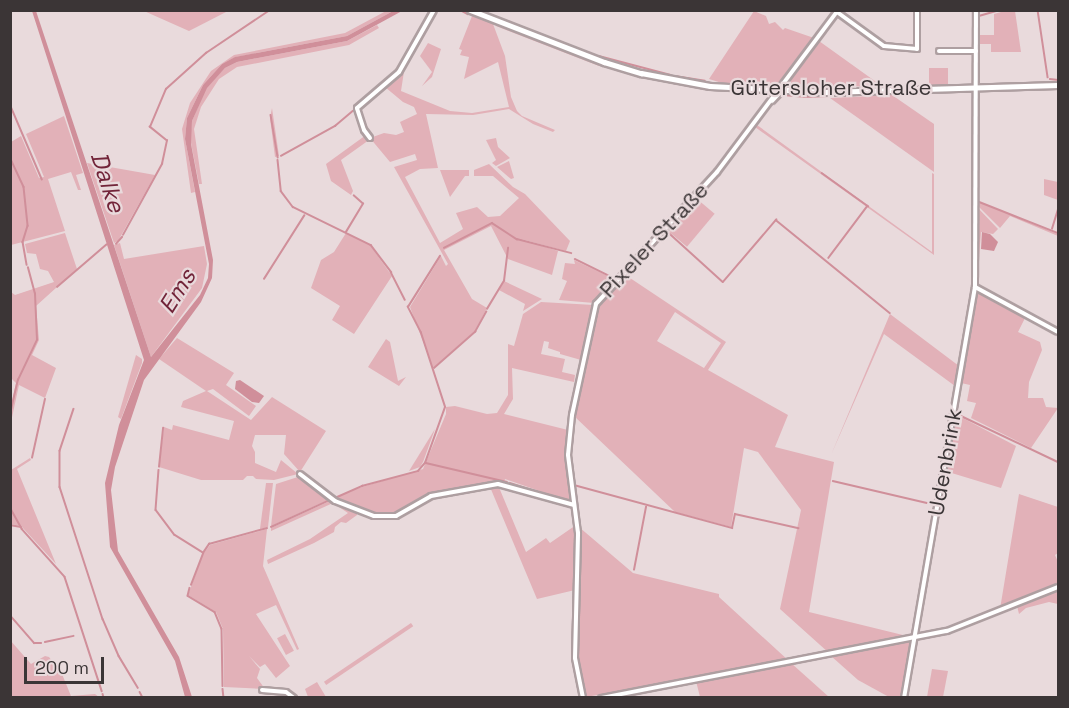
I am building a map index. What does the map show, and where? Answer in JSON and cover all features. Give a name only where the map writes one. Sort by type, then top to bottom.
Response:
[{"type":"main road","name":"Gütersloher Straße","points":[[471,11],[596,59],[641,73],[710,86],[779,91],[1059,85]]},
{"type":"street","points":[[370,138],[363,130],[357,108],[399,72],[434,10]]},
{"type":"street","points":[[779,91],[837,11],[884,46],[917,49],[917,10]]},
{"type":"street","name":"Udenbrink","points":[[904,698],[975,287],[976,10]]},
{"type":"street","points":[[939,51],[976,51]]},
{"type":"street","name":"Pixeler Straße","points":[[583,698],[575,658],[578,533],[568,458],[570,432],[596,304],[706,185],[779,91]]},
{"type":"street","points":[[975,287],[1059,332]]},
{"type":"street","points":[[300,474],[333,499],[368,514],[396,516],[431,496],[498,484],[574,505]]},
{"type":"street","points":[[601,698],[953,629],[1059,587]]},
{"type":"street","points":[[262,690],[286,692],[294,698]]},
{"type":"shaded area","points":[[1008,10],[1015,11],[1021,52],[991,52],[991,44],[978,44],[978,35],[994,35],[994,14]]},
{"type":"shaded area","points":[[32,11],[36,11],[151,357],[200,295],[208,278],[209,264],[185,139],[187,118],[203,85],[222,64],[235,57],[347,36],[393,11],[402,11],[347,41],[237,62],[225,68],[207,88],[192,121],[191,144],[213,260],[212,278],[201,302],[144,380],[115,467],[111,490],[118,551],[179,657],[192,697],[185,697],[175,661],[110,547],[105,483],[119,425],[144,360]]},
{"type":"shaded area","points":[[144,11],[228,11],[189,31]]},
{"type":"shaded area","points":[[386,11],[393,11],[347,36],[236,57],[222,64],[203,85],[187,118],[185,139],[195,192],[191,193],[182,129],[190,103],[211,71],[234,55],[345,33]]},
{"type":"shaded area","points":[[754,11],[766,16],[769,24],[775,22],[783,30],[785,28],[814,38],[778,85],[722,83],[709,79]]},
{"type":"shaded area","points":[[472,16],[493,24],[505,56],[511,97],[517,111],[522,116],[555,130],[553,132],[533,124],[509,109],[473,115],[426,114],[438,168],[420,169],[405,177],[440,243],[463,229],[456,213],[477,207],[488,217],[500,216],[519,198],[493,176],[474,176],[474,170],[489,164],[513,187],[525,194],[570,241],[566,251],[517,238],[558,251],[552,275],[508,259],[491,226],[444,250],[472,299],[487,308],[475,331],[433,368],[410,307],[441,256],[446,266],[448,264],[394,167],[417,160],[415,154],[390,162],[370,138],[384,133],[396,135],[404,132],[400,122],[417,114],[414,107],[403,102],[385,87],[405,65],[401,91],[450,111],[472,113],[509,107],[498,62],[464,79],[469,57],[460,55],[462,50],[459,49]]},
{"type":"shaded area","points":[[377,25],[379,28],[349,45],[237,67],[219,79],[201,107],[194,129],[202,184],[199,184],[190,138],[192,121],[206,88],[225,68],[237,62],[347,41]]},
{"type":"shaded area","points":[[496,25],[600,64],[599,66]]},
{"type":"shaded area","points":[[819,41],[879,84],[892,86],[786,87]]},
{"type":"shaded area","points":[[428,43],[441,49],[432,77],[422,86],[432,72],[420,56]]},
{"type":"shaded area","points":[[929,68],[948,68],[948,85],[929,85]]},
{"type":"shaded area","points":[[892,95],[934,124],[934,172],[830,98]]},
{"type":"shaded area","points":[[272,108],[279,156],[275,157],[270,118]]},
{"type":"shaded area","points":[[64,116],[83,173],[76,175],[81,190],[78,190],[71,172],[48,179],[65,231],[11,245],[11,142],[21,136],[39,178],[44,177],[26,134]]},
{"type":"shaded area","points":[[757,125],[932,252],[932,173],[934,174],[934,255],[755,127]]},
{"type":"shaded area","points":[[366,135],[369,140],[341,160],[353,191],[351,195],[331,181],[326,164]]},
{"type":"shaded area","points":[[496,138],[498,147],[510,158],[496,166],[492,163],[496,160],[486,140]]},
{"type":"shaded area","points":[[509,161],[514,178],[511,179],[497,167]]},
{"type":"shaded area","points":[[87,163],[155,175],[118,241],[114,243]]},
{"type":"shaded area","points":[[440,170],[469,170],[469,176],[465,176],[450,197]]},
{"type":"shaded area","points":[[1044,179],[1058,182],[1058,200],[1044,195]]},
{"type":"shaded area","points":[[697,199],[715,214],[687,247],[669,232]]},
{"type":"shaded area","points":[[977,201],[1058,234],[1058,236],[1010,216],[1000,228],[977,205]]},
{"type":"shaded area","points":[[977,207],[998,229],[993,234],[981,232],[977,283]]},
{"type":"shaded area","points":[[982,232],[990,234],[998,242],[994,251],[981,249]]},
{"type":"shaded area","points":[[65,233],[77,269],[36,306],[39,340],[32,355],[56,368],[45,398],[19,385],[11,422],[11,406],[16,383],[11,378],[11,292],[15,295],[54,282],[48,271],[40,269],[36,254],[27,253],[25,244]]},
{"type":"shaded area","points":[[346,233],[370,245],[392,276],[354,334],[332,320],[340,306],[311,288],[321,260],[334,252]]},
{"type":"shaded area","points":[[120,243],[124,259],[204,246],[207,264],[202,288],[151,357],[114,245]]},
{"type":"shaded area","points":[[574,260],[614,279],[594,303],[559,300],[567,281],[562,279],[565,263],[575,264]]},
{"type":"shaded area","points":[[624,274],[726,342],[708,370],[788,415],[775,447],[834,462],[809,612],[911,637],[829,653],[780,609],[801,510],[758,452],[744,448],[731,527],[675,512],[574,416],[594,314],[598,304]],"holes":[[[675,312],[721,343],[704,368],[657,341]]]},
{"type":"shaded area","points":[[504,281],[542,299],[523,311],[525,304],[499,290]]},
{"type":"shaded area","points":[[977,291],[1025,318],[1018,332],[1040,342],[1042,350],[1029,382],[1028,398],[1043,398],[1046,407],[1058,408],[1031,448],[971,418],[976,403],[967,401],[970,385],[961,383]]},
{"type":"shaded area","points":[[541,302],[594,305],[581,360],[548,348],[549,342],[544,341],[541,354],[565,359],[562,372],[575,375],[574,382],[512,368],[513,399],[504,414],[568,430],[567,458],[571,502],[505,479],[504,483],[441,493],[396,515],[374,515],[334,499],[352,490],[423,469],[446,414],[446,407],[455,406],[487,414],[497,413],[508,395],[508,344],[514,346],[523,314]]},
{"type":"shaded area","points":[[890,314],[959,366],[955,386],[884,334],[831,455]]},
{"type":"shaded area","points":[[177,338],[234,373],[226,385],[256,406],[249,416],[213,389],[207,391],[251,420],[272,397],[326,431],[300,472],[284,454],[286,435],[255,435],[252,446],[255,452],[255,463],[276,472],[281,460],[298,474],[274,480],[247,476],[243,480],[201,480],[159,467],[164,427],[172,430],[173,425],[229,440],[234,421],[181,407],[183,401],[206,391],[159,359]]},
{"type":"shaded area","points":[[386,339],[390,342],[398,381],[406,377],[399,386],[368,367]]},
{"type":"shaded area","points":[[136,355],[142,359],[142,363],[121,419],[118,417]]},
{"type":"shaded area","points":[[240,380],[264,396],[259,403],[252,402],[235,389],[236,381]]},
{"type":"shaded area","points":[[955,414],[1016,446],[1001,488],[945,471]]},
{"type":"shaded area","points":[[435,429],[420,467],[409,471]]},
{"type":"shaded area","points":[[30,458],[31,460],[17,469],[56,564],[21,526],[11,524],[11,470]]},
{"type":"shaded area","points":[[301,476],[330,499],[271,526],[276,484]]},
{"type":"shaded area","points":[[266,483],[273,483],[268,527],[260,529]]},
{"type":"shaded area","points":[[498,485],[526,552],[546,538],[550,543],[576,525],[575,590],[537,599],[490,487]]},
{"type":"shaded area","points":[[1019,494],[1058,507],[1058,553],[1055,555],[1058,562],[1058,586],[1000,609]]},
{"type":"shaded area","points":[[332,500],[357,512],[357,515],[346,523],[341,522],[335,527],[334,532],[268,564],[267,560],[310,539],[348,513],[333,503],[271,531],[271,528]]},
{"type":"shaded area","points":[[579,527],[633,573],[719,594],[719,597],[789,661],[586,697],[576,657]]},
{"type":"shaded area","points":[[267,529],[263,566],[299,649],[297,650],[276,605],[256,614],[290,666],[276,678],[265,664],[260,667],[249,656],[260,669],[257,678],[265,689],[224,687],[223,629],[216,612],[188,595],[203,554],[210,545]]},
{"type":"shaded area","points":[[1058,589],[1058,604],[1049,602],[1026,608],[1019,614],[1017,606]]},
{"type":"shaded area","points":[[411,623],[413,626],[326,685],[324,682]]},
{"type":"shaded area","points":[[285,634],[294,651],[286,655],[277,638]]},
{"type":"shaded area","points":[[10,640],[31,664],[45,656],[49,657],[62,674],[71,696],[95,694],[99,697],[11,697]]},
{"type":"shaded area","points":[[910,641],[903,697],[889,697],[858,680],[831,656]]},
{"type":"shaded area","points":[[791,663],[829,697],[700,697],[696,681]]},
{"type":"shaded area","points":[[932,669],[948,671],[943,697],[927,697]]},
{"type":"shaded area","points":[[317,682],[326,697],[308,697],[305,689]]},
{"type":"waterway","name":"Dalke","points":[[123,235],[162,164],[167,141],[150,127],[166,89],[206,53],[270,10]]},
{"type":"waterway","points":[[460,10],[468,14]]},
{"type":"waterway","points":[[979,16],[1000,10]]},
{"type":"waterway","points":[[1038,10],[1048,77]]},
{"type":"waterway","points":[[473,15],[493,23]]},
{"type":"waterway","points":[[496,24],[599,64]]},
{"type":"waterway","points":[[599,56],[671,75]]},
{"type":"waterway","points":[[675,76],[705,81]]},
{"type":"waterway","points":[[1050,79],[1058,80]]},
{"type":"waterway","points":[[673,83],[769,94]]},
{"type":"waterway","points":[[935,92],[972,90]]},
{"type":"waterway","points":[[777,100],[783,95],[804,97],[931,92]]},
{"type":"waterway","points":[[10,104],[42,179]]},
{"type":"waterway","points":[[281,156],[335,126],[353,111]]},
{"type":"waterway","points":[[271,115],[278,157]]},
{"type":"waterway","points":[[10,157],[24,187],[28,226],[23,242],[27,265]]},
{"type":"waterway","points":[[278,160],[281,191],[293,207],[371,245],[391,272],[405,300]]},
{"type":"waterway","points":[[822,173],[868,206],[829,258]]},
{"type":"waterway","points":[[346,232],[363,204],[354,196]]},
{"type":"waterway","points":[[977,201],[1058,233]]},
{"type":"waterway","points":[[1052,229],[1058,209]]},
{"type":"waterway","points":[[264,279],[304,216]]},
{"type":"waterway","points":[[668,232],[723,282],[776,220],[890,313]]},
{"type":"waterway","points":[[444,248],[492,223],[517,239],[571,253]]},
{"type":"waterway","points":[[116,244],[122,237]]},
{"type":"waterway","points":[[57,287],[106,245]]},
{"type":"waterway","points":[[487,309],[504,281],[508,248]]},
{"type":"waterway","points":[[335,498],[362,486],[418,471],[425,463],[445,407],[421,333],[408,307],[440,256]]},
{"type":"waterway","points":[[575,259],[614,278]]},
{"type":"waterway","points":[[10,414],[18,380],[37,340],[35,294],[28,268]]},
{"type":"waterway","points":[[434,368],[475,332],[486,312]]},
{"type":"waterway","points":[[833,481],[935,505],[956,386]]},
{"type":"waterway","points":[[32,458],[45,399]]},
{"type":"waterway","points":[[74,409],[60,451],[60,487],[103,619],[119,656],[138,688]]},
{"type":"waterway","points":[[957,414],[1058,462]]},
{"type":"waterway","points":[[159,467],[163,428]]},
{"type":"waterway","points":[[426,463],[507,482]]},
{"type":"waterway","points":[[159,470],[156,510],[175,535],[202,552]]},
{"type":"waterway","points":[[510,483],[564,500]]},
{"type":"waterway","points":[[575,494],[574,485],[732,528],[735,514],[798,528]]},
{"type":"waterway","points":[[271,527],[330,500]]},
{"type":"waterway","points":[[10,507],[22,529],[65,577],[102,691]]},
{"type":"waterway","points":[[634,570],[646,507]]},
{"type":"waterway","points":[[10,525],[21,527]]},
{"type":"waterway","points":[[191,585],[203,553],[209,544],[267,528]]},
{"type":"waterway","points":[[190,588],[188,596],[215,612],[222,629],[223,686]]},
{"type":"waterway","points":[[10,615],[34,643],[41,643]]},
{"type":"waterway","points":[[45,642],[73,636]]},
{"type":"waterway","points":[[223,689],[224,698]]},
{"type":"waterway","points":[[140,692],[143,698]]},
{"type":"waterway","points":[[103,694],[104,698]]},
{"type":"water label","name":"Ems","points":[[177,291]]}]
